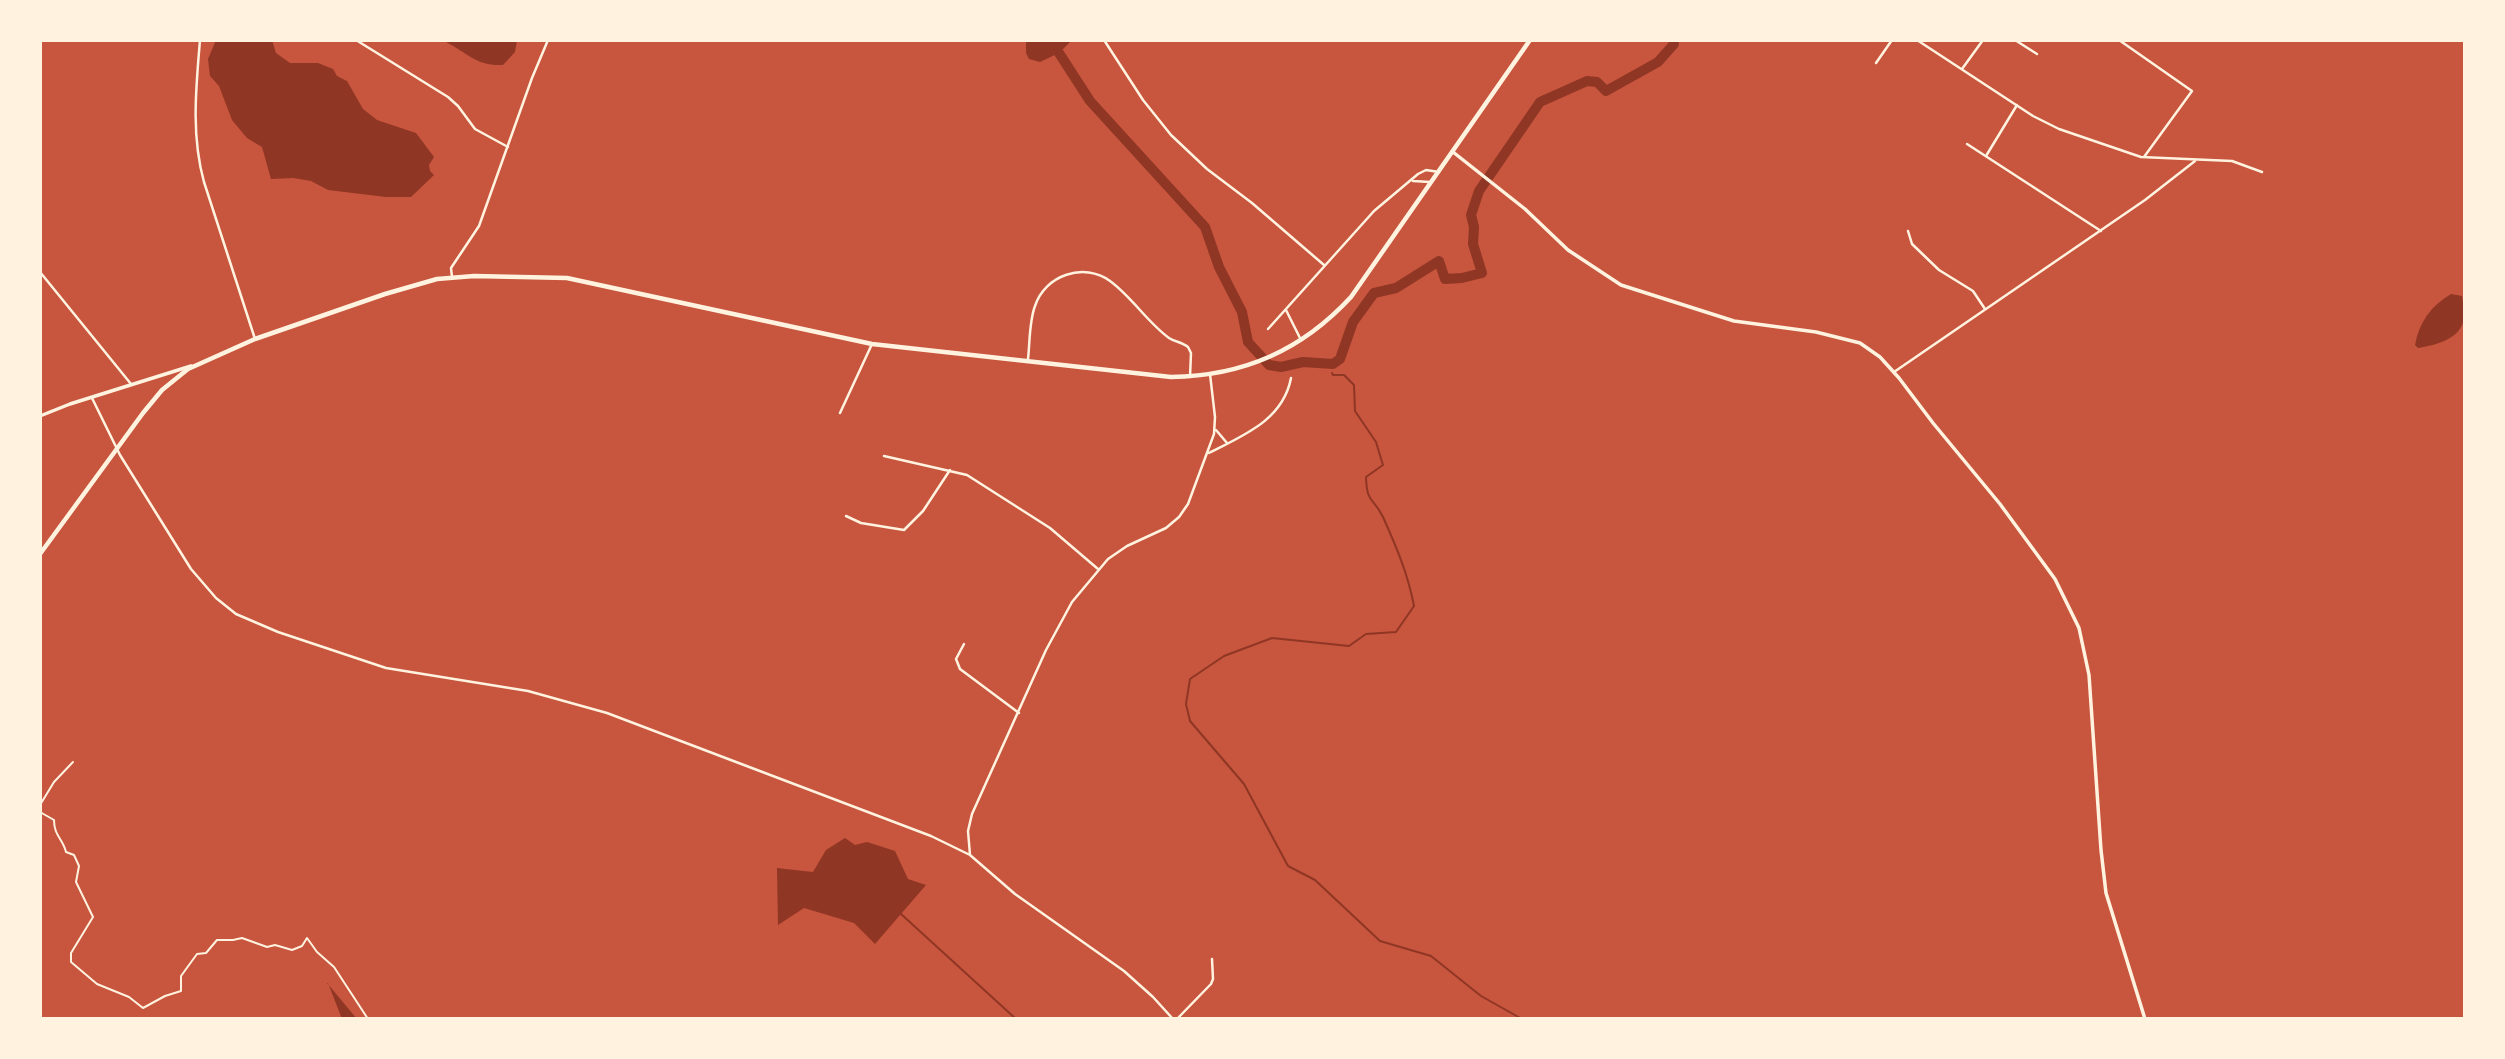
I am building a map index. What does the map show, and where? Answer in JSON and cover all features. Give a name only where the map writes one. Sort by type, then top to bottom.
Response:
[{"type":"highway","points":[[40,554],[162,390],[197,363],[255,339],[386,293],[421,282],[452,277],[567,278],[872,344],[1171,377],[1210,374],[1259,361],[1302,341],[1328,321],[1351,297],[1530,40]]},
{"type":"street","points":[[200,40],[195,119],[198,155],[204,182],[255,339]]},
{"type":"street","points":[[356,40],[448,97],[475,129],[508,147]]},
{"type":"street","points":[[452,277],[451,268],[480,226],[548,40]]},
{"type":"street","points":[[1104,40],[1143,100],[1171,135],[1324,265]]},
{"type":"street","points":[[1876,63],[1892,40]]},
{"type":"street","points":[[1917,40],[2050,125],[2144,157],[2232,161],[2262,172]]},
{"type":"street","points":[[1962,69],[1983,40]]},
{"type":"street","points":[[2015,40],[2037,54]]},
{"type":"street","points":[[2119,40],[2192,91],[2144,157]]},
{"type":"street","points":[[1986,156],[2017,105]]},
{"type":"street","points":[[1967,145],[2101,231]]},
{"type":"street","points":[[1453,152],[1525,209],[1568,250],[1621,285],[1734,321],[1849,339],[1880,357],[1894,372],[2035,550],[2055,579],[2075,618],[2085,649],[2089,676],[2106,893],[2145,1019]]},
{"type":"street","points":[[1894,372],[2101,231],[2195,161]]},
{"type":"street","points":[[1268,330],[1374,211],[1426,170],[1439,172]]},
{"type":"street","points":[[1410,182],[1417,180],[1432,183]]},
{"type":"street","points":[[1908,231],[1912,244],[1939,270],[1973,291],[1985,309]]},
{"type":"street","points":[[40,272],[131,384]]},
{"type":"street","points":[[1028,360],[1034,306],[1041,293],[1058,277],[1083,272],[1110,281],[1168,338],[1188,347],[1191,354],[1190,377]]},
{"type":"street","points":[[1286,310],[1302,341]]},
{"type":"street","points":[[840,413],[872,344]]},
{"type":"street","points":[[40,416],[197,363]]},
{"type":"street","points":[[970,855],[968,831],[972,814],[1062,618],[1098,569],[1121,550],[1162,531],[1179,517],[1190,500],[1209,453],[1215,428],[1210,374]]},
{"type":"street","points":[[1209,453],[1256,428],[1274,414],[1288,395],[1292,378]]},
{"type":"street","points":[[91,397],[117,449],[199,579],[224,606],[251,622],[386,668],[528,691],[607,713],[931,836],[970,855],[1015,894],[1124,971],[1175,1019],[1211,984],[1213,959]]},
{"type":"street","points":[[1215,428],[1227,443]]},
{"type":"street","points":[[884,456],[967,475],[1030,515],[1098,569]]},
{"type":"street","points":[[846,516],[861,523],[904,530],[923,510],[950,470]]},
{"type":"street","points":[[964,644],[956,659],[960,669],[1019,713]]},
{"type":"path","points":[[40,805],[54,782],[73,762]]},
{"type":"path","points":[[40,813],[54,820],[58,839],[65,845],[66,852],[74,855],[79,866],[76,883],[93,917],[71,953],[71,962],[97,984],[130,998],[143,1008],[181,990],[181,976],[197,954],[206,953],[218,940],[242,938],[267,947],[275,945],[292,950],[302,946],[307,938],[317,952],[334,967],[368,1019]]},
{"type":"shaded area","points":[[216,40],[272,40],[276,53],[290,63],[318,63],[333,69],[337,76],[347,81],[363,109],[377,120],[416,133],[434,157],[429,165],[434,175],[411,197],[386,197],[328,190],[311,181],[293,178],[271,179],[262,147],[247,138],[232,120],[219,86],[210,76],[208,59]]},
{"type":"shaded area","points":[[442,40],[517,40],[515,52],[503,65],[493,65],[477,60]]},
{"type":"shaded area","points":[[1026,40],[1072,40],[1059,53],[1040,62],[1029,59]]},
{"type":"shaded area","points":[[2451,294],[2462,296],[2462,326],[2446,340],[2418,348],[2415,345],[2423,322],[2432,309]]},
{"type":"shaded area","points":[[845,838],[855,845],[867,842],[895,851],[908,879],[926,885],[875,944],[854,923],[804,908],[778,925],[777,868],[813,872],[826,850]]},
{"type":"shaded area","points":[[329,985],[357,1019],[342,1019]]},
{"type":"waterway","points":[[1059,53],[1090,101],[1205,227],[1219,267],[1242,312],[1248,342],[1269,365],[1281,367],[1303,362],[1333,364],[1340,359],[1353,322],[1374,293],[1396,288],[1439,261],[1445,279],[1482,273],[1473,244],[1474,227],[1471,215],[1479,191],[1540,102],[1587,81],[1597,82],[1606,91],[1658,62],[1674,44],[1673,40]]},
{"type":"waterway","points":[[1332,368],[1333,364]]},
{"type":"waterway","points":[[1332,373],[1344,375],[1354,385],[1355,411],[1376,442],[1383,465],[1366,477],[1368,492],[1397,549],[1414,606],[1396,632],[1366,634],[1349,646],[1272,638],[1224,656],[1190,679],[1186,704],[1190,721],[1244,784],[1288,866],[1315,880],[1380,941],[1431,956],[1481,996],[1522,1019]]},
{"type":"waterway","points":[[901,914],[1016,1019]]}]
